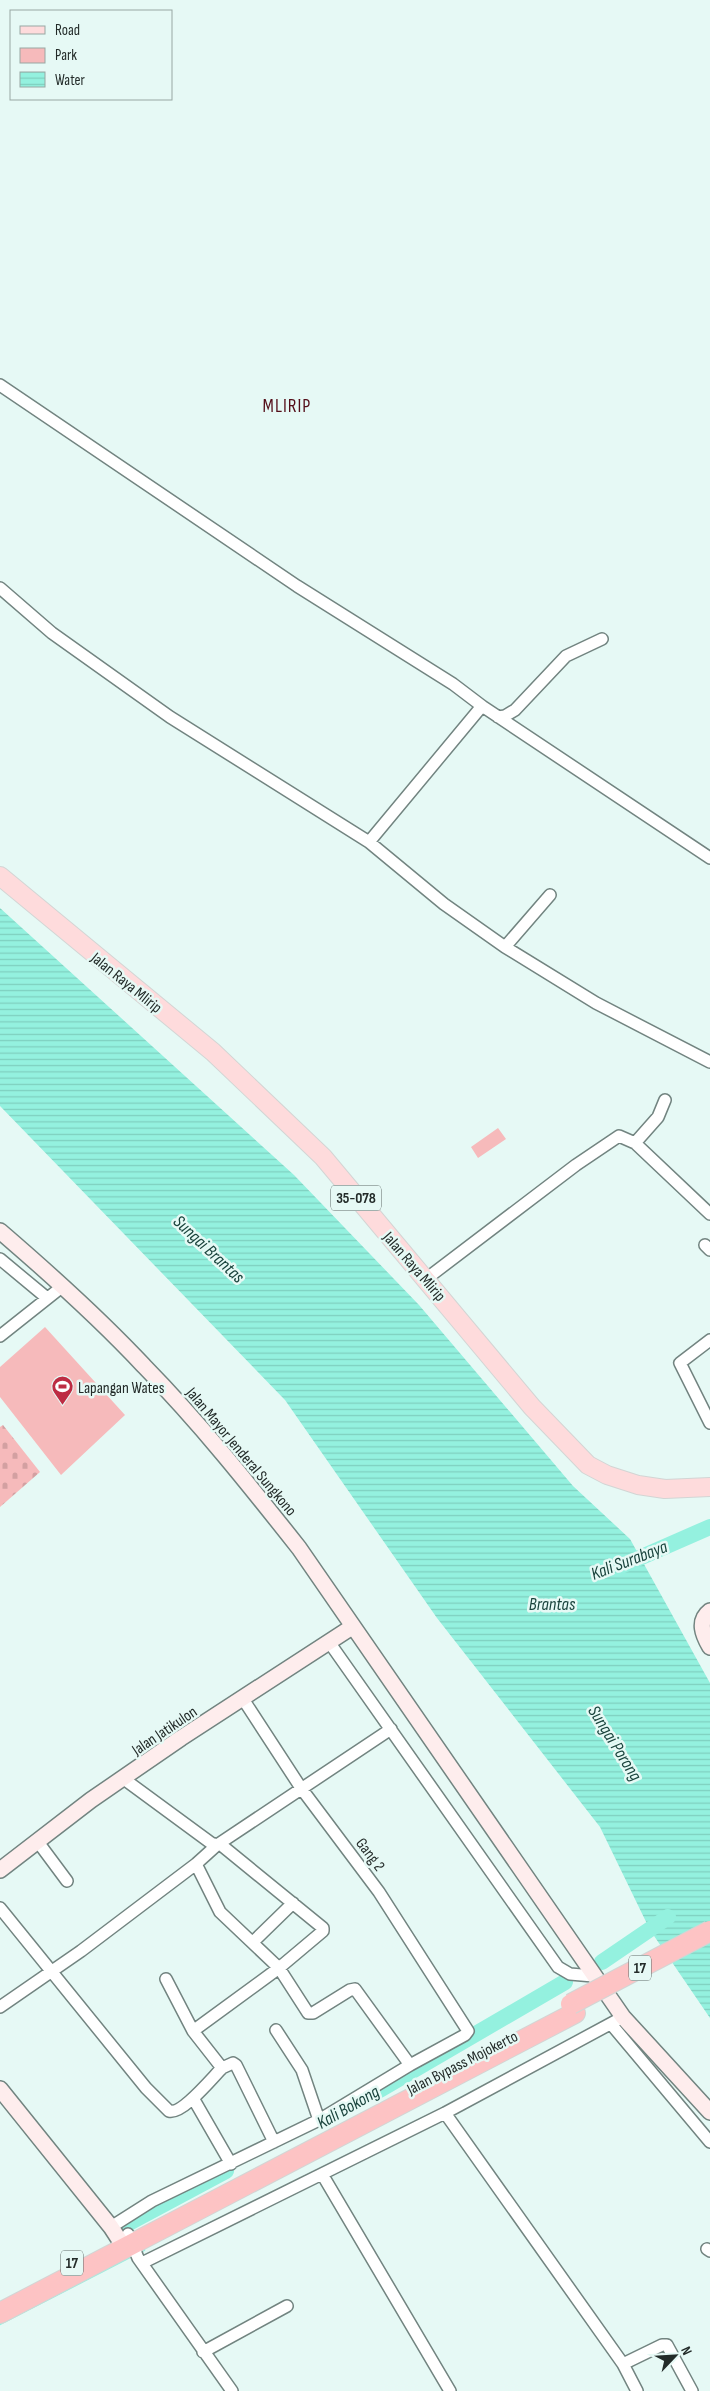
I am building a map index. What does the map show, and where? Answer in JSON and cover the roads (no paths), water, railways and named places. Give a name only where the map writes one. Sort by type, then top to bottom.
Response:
[{"type":"highway","name":"Jalan Bypass Mojokerto","points":[[573,2009],[710,1931]]},
{"type":"highway","name":"Jalan Bypass Mojokerto","points":[[0,2313],[486,2050],[710,1942]]},
{"type":"main road","name":"Jalan Raya Mlirip","points":[[0,876],[213,1052],[283,1117],[323,1157],[532,1407],[588,1464],[607,1475],[638,1485],[665,1489],[710,1488]]},
{"type":"main road","name":"Jalan Mayor Jenderal Sungkono","points":[[0,1231],[63,1286],[144,1366],[194,1419],[299,1548],[593,1976],[617,2021],[710,2112]]},
{"type":"main road","points":[[710,1611],[702,1623],[704,1637],[710,1647]]},
{"type":"main road","name":"Jalan Jatikulon","points":[[0,1870],[91,1800],[181,1738],[352,1627]]},
{"type":"main road","points":[[0,2089],[128,2245]]},
{"type":"street","points":[[0,385],[297,586],[453,684],[498,717],[710,858]]},
{"type":"street","points":[[2,593],[52,633],[170,717],[370,842],[444,904],[505,948],[596,1003],[710,1062]]},
{"type":"street","points":[[498,717],[505,716],[514,710],[566,656],[602,639]]},
{"type":"street","points":[[370,842],[482,706]]},
{"type":"street","points":[[505,948],[550,895]]},
{"type":"street","points":[[635,1143],[658,1117],[665,1100]]},
{"type":"street","points":[[426,1279],[611,1139],[623,1136],[635,1143],[710,1214]]},
{"type":"street","points":[[0,1260],[47,1298]]},
{"type":"street","points":[[0,1336],[63,1286]]},
{"type":"street","points":[[710,1340],[680,1363],[710,1422]]},
{"type":"street","points":[[329,1642],[558,1967],[570,1974],[593,1976]]},
{"type":"street","name":"Gang 2","points":[[242,1699],[301,1788],[380,1892],[468,2031],[465,2035],[410,2064]]},
{"type":"street","points":[[0,2007],[51,1972],[196,1864],[218,1845],[390,1729]]},
{"type":"street","points":[[124,1779],[218,1845],[293,1903],[323,1930],[279,1968],[193,2031]]},
{"type":"street","points":[[38,1842],[67,1881]]},
{"type":"street","points":[[128,2245],[152,2201],[319,2120],[410,2064],[357,1990],[352,1989],[309,2014],[279,1968],[220,1912],[196,1864]]},
{"type":"street","points":[[253,1942],[293,1903]]},
{"type":"street","points":[[0,1908],[146,2088],[169,2111],[177,2111],[194,2098],[222,2068],[233,2063],[236,2065],[274,2142]]},
{"type":"street","points":[[166,1979],[193,2031],[222,2068]]},
{"type":"street","points":[[128,2245],[322,2174],[445,2113],[617,2021],[710,2142]]},
{"type":"street","points":[[276,2030],[302,2070],[319,2120]]},
{"type":"street","points":[[194,2098],[230,2164]]},
{"type":"street","points":[[445,2113],[623,2364],[637,2391]]},
{"type":"street","points":[[322,2174],[450,2391]]},
{"type":"street","points":[[128,2245],[232,2391]]},
{"type":"street","points":[[203,2352],[287,2306]]},
{"type":"street","points":[[623,2364],[662,2345],[667,2345],[692,2391]]},
{"type":"water","name":"Brantas","points":[[0,908],[294,1175],[419,1305],[573,1486],[630,1539],[710,1683],[710,2018],[650,1930],[600,1827],[437,1618],[285,1400],[0,1106]]},
{"type":"waterway","name":"Kali Surabaya","points":[[621,1566],[710,1527]]},
{"type":"waterway","name":"Kali Bokong","points":[[602,1962],[668,1917]]},
{"type":"waterway","name":"Kali Bokong","points":[[376,2092],[565,1982]]},
{"type":"waterway","name":"Kali Bokong","points":[[127,2224],[226,2171]]},
{"type":"waterway","name":"Kali Bokong","points":[[139,2253],[144,2250]]},
{"type":"waterway","name":"Kali Bokong","points":[[0,2324],[134,2255]]},
{"type":"place","name":"Lapangan Wates","points":[[62,1406]]},
{"type":"district","name":"MLIRIP","points":[[287,405]]},
{"type":"water label","name":"Sungai Brantas","points":[[209,1249]]},
{"type":"water label","name":"Sungai Porong","points":[[615,1743]]}]
